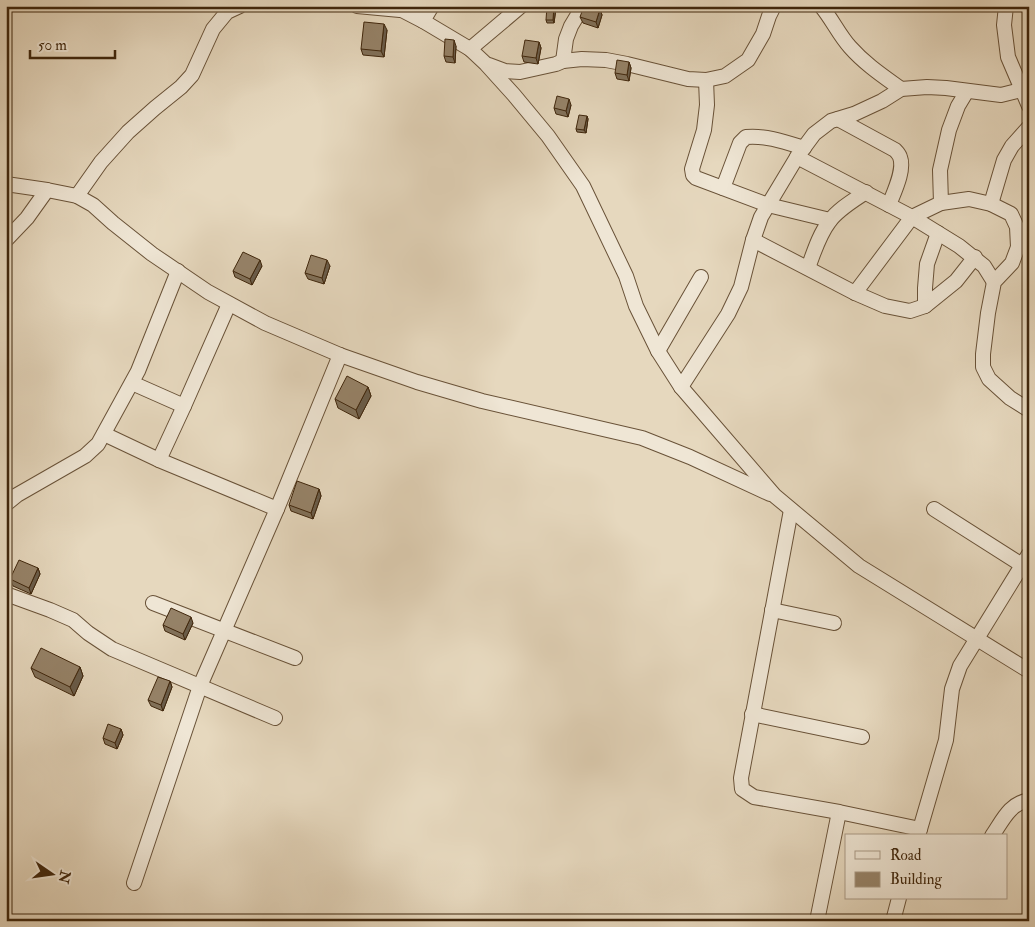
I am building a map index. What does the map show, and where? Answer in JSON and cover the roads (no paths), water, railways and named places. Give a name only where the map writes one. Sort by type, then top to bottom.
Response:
[{"type":"street","points":[[77,196],[101,162],[128,132],[181,87],[192,75],[213,29],[227,12],[240,6]]},
{"type":"street","points":[[357,6],[397,8],[423,21],[470,49],[514,95],[548,136],[583,186],[626,276],[636,306],[658,351],[681,387],[775,496],[859,566],[1029,671]]},
{"type":"street","points":[[423,21],[432,6]]},
{"type":"street","points":[[470,49],[521,6]]},
{"type":"street","points":[[563,61],[570,26],[583,6]]},
{"type":"street","points":[[486,64],[505,71],[520,72],[563,61],[606,60],[688,79],[706,80],[725,76],[748,60],[763,34],[774,6]]},
{"type":"street","points":[[821,6],[849,46],[864,62],[901,89]]},
{"type":"street","points":[[1006,6],[1004,25],[1008,57],[1025,89],[1029,106]]},
{"type":"street","points":[[706,80],[704,130],[692,169],[696,178],[768,205],[830,220]]},
{"type":"street","points":[[681,387],[728,314],[741,287],[761,217],[814,134],[831,120],[854,114],[882,101],[901,89],[946,88],[1001,95],[1025,89]]},
{"type":"street","points":[[941,203],[940,170],[949,130],[958,106],[967,91]]},
{"type":"street","points":[[838,119],[895,150],[900,157],[900,177],[889,205]]},
{"type":"street","points":[[990,204],[1004,160],[1012,146],[1029,127]]},
{"type":"street","points":[[723,188],[740,144],[746,137],[766,138],[801,152],[938,233],[974,257],[984,266],[994,282]]},
{"type":"street","points":[[6,184],[77,196],[93,205],[152,254],[208,292],[265,323],[340,355],[418,382],[482,401],[642,438],[690,457],[775,496]]},
{"type":"street","points":[[6,240],[27,218],[47,190]]},
{"type":"street","points":[[808,268],[821,234],[830,220],[866,192]]},
{"type":"street","points":[[855,293],[912,217],[941,203],[969,199],[990,204],[1010,214],[1017,227],[1018,247],[1012,263],[994,282],[987,321],[983,368],[989,379],[1010,398],[1029,410]]},
{"type":"street","points":[[925,306],[928,264],[938,233]]},
{"type":"street","points":[[753,240],[855,293],[885,306],[910,311],[925,306],[956,281],[974,257]]},
{"type":"street","points":[[6,504],[17,495],[85,456],[98,444],[138,371],[178,272]]},
{"type":"street","points":[[658,351],[701,278]]},
{"type":"street","points":[[159,460],[229,304]]},
{"type":"street","points":[[134,883],[200,686],[277,509],[340,355]]},
{"type":"street","points":[[132,383],[184,406]]},
{"type":"street","points":[[104,434],[159,460],[277,509]]},
{"type":"street","points":[[791,510],[740,778],[742,789],[754,797],[839,812],[919,832],[946,740],[952,689],[960,666],[978,640],[1026,559],[934,509]]},
{"type":"street","points":[[6,594],[74,620],[88,633],[112,649],[151,667],[275,718]]},
{"type":"street","points":[[153,603],[295,658]]},
{"type":"street","points":[[772,610],[834,623]]},
{"type":"street","points":[[752,714],[862,737]]},
{"type":"street","points":[[993,834],[1009,810],[1019,802],[1029,800]]},
{"type":"street","points":[[817,921],[839,812]]},
{"type":"street","points":[[893,921],[899,900]]}]
